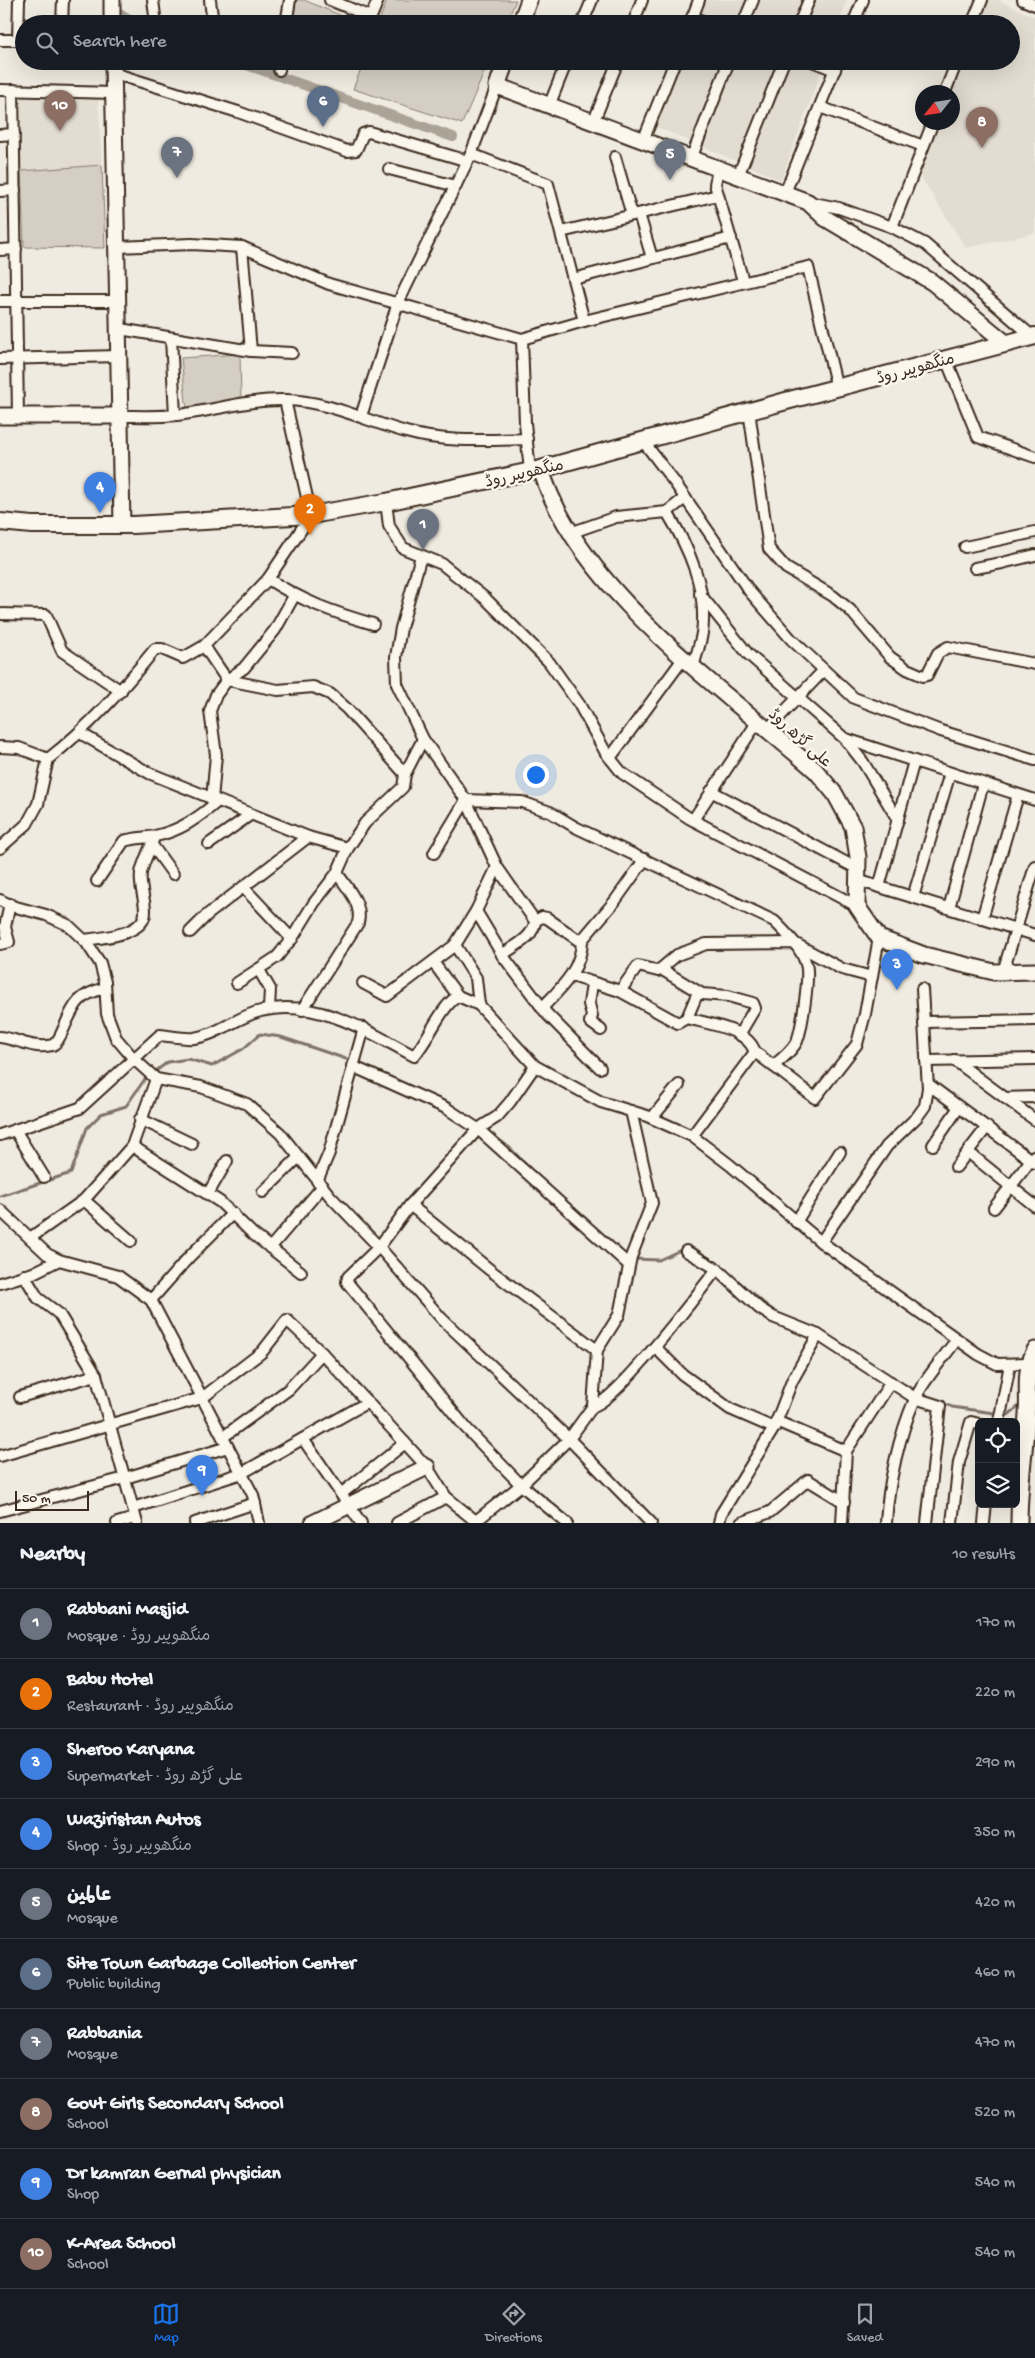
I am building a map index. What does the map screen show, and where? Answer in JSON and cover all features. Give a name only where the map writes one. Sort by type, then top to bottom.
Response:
[{"type":"main road","name":"منگھوپیر روڈ","points":[[0,522],[32,525],[122,525],[311,515],[386,502],[536,470],[749,411],[1034,336]]},
{"type":"street","points":[[19,0],[20,15]]},
{"type":"street","points":[[62,0],[62,15]]},
{"type":"street","points":[[112,0],[112,15]]},
{"type":"street","points":[[153,0],[155,15]]},
{"type":"street","points":[[210,0],[212,15]]},
{"type":"street","points":[[288,15],[290,0]]},
{"type":"street","points":[[330,0],[368,15]]},
{"type":"street","points":[[371,15],[378,0]]},
{"type":"street","points":[[523,15],[529,0]]},
{"type":"street","points":[[586,15],[592,0]]},
{"type":"street","points":[[636,15],[642,0]]},
{"type":"street","points":[[693,15],[699,0]]},
{"type":"street","points":[[747,15],[753,0]]},
{"type":"street","points":[[803,15],[809,0]]},
{"type":"street","points":[[857,15],[863,0]]},
{"type":"street","points":[[976,15],[982,0]]},
{"type":"street","points":[[1023,0],[1035,5]]},
{"type":"street","points":[[0,40],[15,40]]},
{"type":"street","points":[[113,70],[120,329],[122,525]]},
{"type":"street","points":[[121,70],[347,151],[356,150],[362,134],[369,132],[470,157],[548,184],[584,321]]},
{"type":"street","points":[[361,416],[398,303],[470,157],[502,70]]},
{"type":"street","points":[[549,106],[563,70]]},
{"type":"street","points":[[593,123],[614,70]]},
{"type":"street","points":[[643,142],[671,70]]},
{"type":"street","points":[[691,159],[726,70]]},
{"type":"street","points":[[738,176],[780,70]]},
{"type":"street","points":[[785,194],[834,70]]},
{"type":"street","points":[[948,85],[954,70]]},
{"type":"street","points":[[496,86],[785,194],[808,202],[839,208],[892,227],[925,244],[1034,336]]},
{"type":"street","points":[[0,90],[114,92]]},
{"type":"street","points":[[13,90],[18,415]]},
{"type":"street","points":[[820,106],[923,146]]},
{"type":"street","points":[[892,227],[930,130]]},
{"type":"street","points":[[0,135],[14,134]]},
{"type":"street","points":[[615,157],[652,258]]},
{"type":"street","points":[[389,168],[456,186]]},
{"type":"street","points":[[718,169],[715,184],[743,281]]},
{"type":"street","points":[[0,191],[15,190]]},
{"type":"street","points":[[561,232],[718,195]]},
{"type":"street","points":[[808,202],[825,218],[932,282],[1007,344]]},
{"type":"street","points":[[573,278],[731,238]]},
{"type":"street","points":[[117,247],[192,244],[242,247],[329,284],[522,338],[743,281],[808,267],[837,388]]},
{"type":"street","points":[[242,247],[251,351]]},
{"type":"street","points":[[0,250],[16,249]]},
{"type":"street","points":[[0,302],[118,301]]},
{"type":"street","points":[[120,329],[251,351],[292,353]]},
{"type":"street","points":[[171,338],[175,415]]},
{"type":"street","points":[[522,338],[527,439],[536,470]]},
{"type":"street","points":[[0,359],[119,356]]},
{"type":"street","points":[[946,359],[978,437],[1035,457]]},
{"type":"street","points":[[0,416],[175,415],[285,400],[325,406],[361,416],[405,432],[431,437],[488,440],[527,439]]},
{"type":"street","points":[[0,848],[27,824],[38,804],[48,759],[80,733],[121,691],[155,650],[162,649],[183,658],[204,646],[268,579],[311,515],[285,400]]},
{"type":"street","points":[[749,411],[769,549],[786,568],[833,596],[850,610],[890,657],[907,669],[923,676],[926,675],[938,653],[948,647],[1035,664]]},
{"type":"street","points":[[643,441],[750,592],[791,639],[854,698],[941,730],[1035,760]]},
{"type":"street","name":"علی گڑھ روڈ","points":[[536,470],[570,533],[614,589],[688,663],[816,771],[836,794],[853,827],[857,874],[857,906]]},
{"type":"street","points":[[570,533],[616,517],[667,512],[685,498]]},
{"type":"street","points":[[386,502],[389,526],[404,548],[442,564],[486,599],[549,662],[579,704],[610,758],[622,772],[693,820],[857,906],[879,938],[924,955],[994,972],[1035,971]]},
{"type":"street","points":[[610,758],[688,663],[702,633],[700,594],[693,563],[682,536],[667,512]]},
{"type":"street","points":[[965,547],[1035,532]]},
{"type":"street","points":[[975,568],[1002,564],[1035,555]]},
{"type":"street","points":[[421,556],[401,628],[396,671],[401,696],[423,739],[466,800],[497,867],[535,921],[533,932],[502,955]]},
{"type":"street","points":[[268,579],[294,596],[324,610],[373,624]]},
{"type":"street","points":[[700,594],[748,654],[846,739],[863,762],[898,820]]},
{"type":"street","points":[[96,881],[124,842],[153,841],[180,829],[214,801],[216,755],[210,711],[216,695],[227,680],[244,668],[275,630],[294,596]]},
{"type":"street","points":[[0,614],[46,615],[62,651],[121,691]]},
{"type":"street","points":[[204,646],[227,680],[278,690],[313,687],[330,694],[347,709],[405,774]]},
{"type":"street","points":[[693,820],[711,791],[763,725],[797,698],[823,670]]},
{"type":"street","points":[[80,733],[149,774],[308,837],[348,848]]},
{"type":"street","points":[[236,983],[259,970],[276,957],[292,939],[314,903],[337,873],[348,848],[365,823],[403,787],[405,774],[423,739]]},
{"type":"street","points":[[846,739],[1035,800]]},
{"type":"street","points":[[0,747],[20,748],[48,759]]},
{"type":"street","points":[[879,887],[914,761]]},
{"type":"street","points":[[913,897],[950,773]]},
{"type":"street","points":[[949,908],[983,784]]},
{"type":"street","points":[[711,791],[879,887],[1035,935]]},
{"type":"street","points":[[982,919],[1018,795]]},
{"type":"street","points":[[434,853],[466,800]]},
{"type":"street","points":[[466,800],[499,800],[534,805],[774,921],[794,943],[807,966],[804,1007],[797,1041],[788,1054],[773,1066]]},
{"type":"street","points":[[209,844],[250,814]]},
{"type":"street","points":[[190,932],[242,887],[308,837]]},
{"type":"street","points":[[153,841],[173,874]]},
{"type":"street","points":[[84,940],[128,932],[141,924],[145,911],[141,871],[153,841]]},
{"type":"street","points":[[542,1008],[572,976],[582,947],[582,940],[615,901],[645,859]]},
{"type":"street","points":[[1003,972],[1035,866]]},
{"type":"street","points":[[363,983],[387,996],[454,944],[476,911],[497,867]]},
{"type":"street","points":[[302,1010],[358,923],[360,915],[355,900],[337,873]]},
{"type":"street","points":[[242,887],[292,939]]},
{"type":"street","points":[[0,900],[46,915],[68,925],[84,940],[100,963],[106,988],[107,1014],[116,1038],[134,1059],[154,1078],[201,1086],[247,1104],[280,1133],[320,1184],[379,1247],[442,1319],[569,1439],[651,1523]]},
{"type":"street","points":[[0,944],[8,942],[5,927],[10,904]]},
{"type":"street","points":[[476,911],[502,955],[542,1008],[600,1068]]},
{"type":"street","points":[[535,921],[542,917],[548,918],[578,940],[582,940]]},
{"type":"street","points":[[687,1018],[722,1027],[739,1035],[752,1045],[755,1052],[815,1098],[857,1044],[879,938]]},
{"type":"street","points":[[620,991],[638,966],[656,972],[677,955],[706,944],[794,943],[842,969],[872,977]]},
{"type":"street","points":[[454,944],[476,978],[479,1005]]},
{"type":"street","points":[[433,962],[458,996],[479,1005],[536,1066],[601,1102],[652,1118],[692,1136],[730,1165],[820,1242],[957,1339],[997,1364],[1010,1364],[1032,1357],[1026,1391],[1027,1412],[1019,1497],[1020,1523]]},
{"type":"street","points":[[661,969],[698,992],[737,998],[755,1005],[739,1035]]},
{"type":"street","points":[[259,970],[270,989],[270,1009]]},
{"type":"street","points":[[572,976],[592,984],[620,991],[680,1024],[687,1018],[698,992]]},
{"type":"street","points":[[592,984],[589,1004],[592,1016],[590,1022],[601,1030]]},
{"type":"street","points":[[0,1037],[12,1038],[32,1046],[53,1045],[61,1034],[76,1002],[88,993],[106,988]]},
{"type":"street","points":[[820,1242],[887,1146],[917,1117],[924,1106],[928,1084],[922,989]]},
{"type":"street","points":[[0,1135],[80,1108],[160,1035],[195,1038],[259,1011],[286,1007],[338,1018],[364,1028],[414,1056],[426,1043],[450,1001],[458,996]]},
{"type":"street","points":[[924,1022],[1035,1020]]},
{"type":"street","points":[[270,1248],[320,1184],[364,1028]]},
{"type":"street","points":[[692,1136],[755,1052]]},
{"type":"street","points":[[926,1062],[1035,1059]]},
{"type":"street","points":[[954,1060],[1035,1120]]},
{"type":"street","points":[[353,1063],[446,1108],[481,1128],[630,1262]]},
{"type":"street","points":[[536,1066],[510,1102],[481,1128],[410,1205],[379,1247],[348,1278],[347,1282],[466,1428],[521,1485],[567,1523]]},
{"type":"street","points":[[30,1238],[84,1200],[132,1146],[154,1078]]},
{"type":"street","points":[[928,1084],[987,1128],[1034,1159],[994,1208]]},
{"type":"street","points":[[652,1118],[680,1085]]},
{"type":"street","points":[[1005,1098],[1035,1097]]},
{"type":"street","points":[[932,1145],[959,1107]]},
{"type":"street","points":[[0,1456],[202,1398],[262,1352],[287,1320],[322,1353],[427,1467],[446,1497],[477,1522],[521,1485],[569,1439],[593,1406],[597,1350],[619,1314],[630,1262],[652,1203],[631,1111]]},
{"type":"street","points":[[140,1119],[192,1144]]},
{"type":"street","points":[[956,1167],[987,1128]]},
{"type":"street","points":[[15,1130],[44,1177]]},
{"type":"street","points":[[132,1146],[208,1194],[234,1213],[253,1234],[301,1272]]},
{"type":"street","points":[[796,1222],[840,1152]]},
{"type":"street","points":[[968,1152],[1035,1206]]},
{"type":"street","points":[[263,1192],[299,1156]]},
{"type":"street","points":[[208,1194],[227,1161]]},
{"type":"street","points":[[84,1200],[131,1241]]},
{"type":"street","points":[[410,1205],[490,1270],[597,1350]]},
{"type":"street","points":[[0,1210],[46,1254],[59,1260],[118,1276],[151,1300],[242,1473],[255,1503],[259,1523]]},
{"type":"street","points":[[151,1300],[189,1257],[234,1213]]},
{"type":"street","points":[[686,1250],[717,1269],[759,1308],[773,1317],[818,1335],[891,1382],[940,1406],[926,1523]]},
{"type":"street","points":[[0,1283],[59,1260]]},
{"type":"street","points":[[593,1406],[598,1405],[608,1397],[654,1347],[717,1269]]},
{"type":"street","points":[[24,1275],[38,1298],[59,1314],[96,1375],[135,1516]]},
{"type":"street","points":[[719,1523],[721,1514],[775,1424],[792,1381],[818,1335]]},
{"type":"street","points":[[886,1523],[886,1507],[900,1442],[917,1395],[957,1339]]},
{"type":"street","points":[[654,1347],[682,1374],[730,1409],[846,1450]]},
{"type":"street","points":[[223,1436],[289,1389],[322,1353]]},
{"type":"street","points":[[1000,1418],[1010,1364]]},
{"type":"street","points":[[20,1397],[96,1375]]},
{"type":"street","points":[[842,1523],[846,1450],[891,1382]]},
{"type":"street","points":[[117,1523],[242,1473],[368,1402]]},
{"type":"street","points":[[952,1523],[959,1462],[971,1422],[975,1423]]},
{"type":"street","points":[[303,1439],[361,1523]]},
{"type":"street","points":[[313,1523],[345,1501],[405,1443]]},
{"type":"street","points":[[0,1511],[125,1478],[228,1447]]},
{"type":"street","points":[[345,1501],[427,1467]]},
{"type":"street","points":[[742,1523],[769,1518],[808,1480],[844,1502]]},
{"type":"street","points":[[397,1523],[446,1497]]},
{"type":"street","points":[[195,1523],[255,1503]]},
{"type":"street","points":[[984,1523],[986,1508]]},
{"type":"shaded area","points":[[287,0],[304,0],[340,15],[286,15]]},
{"type":"shaded area","points":[[387,0],[516,0],[510,15],[381,15]]},
{"type":"shaded area","points":[[704,0],[847,0],[841,15],[698,15]]},
{"type":"shaded area","points":[[989,0],[998,0],[1035,17],[1035,233],[966,248],[919,174],[937,130],[960,130],[960,85],[955,85],[961,70],[1020,70],[1020,15],[983,15]]},
{"type":"shaded area","points":[[360,70],[485,70],[462,124],[353,89]]},
{"type":"shaded area","points":[[676,70],[822,70],[781,180],[654,126]]},
{"type":"shaded area","points":[[20,94],[98,97],[102,165],[21,171]]},
{"type":"shaded area","points":[[102,165],[105,248],[24,247],[21,171]]},
{"type":"shaded area","points":[[240,354],[241,399],[187,410],[181,358]]},
{"type":"waterway","points":[[261,70],[453,137]]},
{"type":"waterway","points":[[0,1196],[71,1173],[87,1128],[101,1114],[126,1106],[145,1079],[168,1062],[188,1059],[212,1066],[243,1049],[260,1034],[281,1037],[352,1061]]},
{"type":"waterway","points":[[438,1099],[450,1104],[469,1117]]},
{"type":"waterway","points":[[484,1128],[511,1149],[537,1176]]},
{"type":"waterway","points":[[633,1259],[659,1260],[687,1247],[697,1250],[708,1258]]},
{"type":"waterway","points":[[729,1274],[772,1310]]},
{"type":"waterway","points":[[903,1384],[936,1400]]},
{"type":"waterway","points":[[941,1402],[952,1407],[1008,1415],[1022,1404]]},
{"type":"place","name":"Site Town Garbage Collection Center","points":[[323,127]]},
{"type":"place","name":"K-Area School","points":[[60,131]]},
{"type":"place","name":"Govt Girls Secondary School","points":[[982,148]]},
{"type":"place","name":"Rabbania","points":[[177,178]]},
{"type":"place","name":"عالمین","points":[[670,180]]},
{"type":"place","name":"Waziristan Autos","points":[[100,513]]},
{"type":"place","name":"Babu Hotel","points":[[310,535]]},
{"type":"place","name":"Rabbani Masjid","points":[[423,550]]},
{"type":"place","name":"Sheroo Karyana","points":[[897,990]]},
{"type":"place","name":"Dr kamran Gernal physician","points":[[202,1496]]}]
